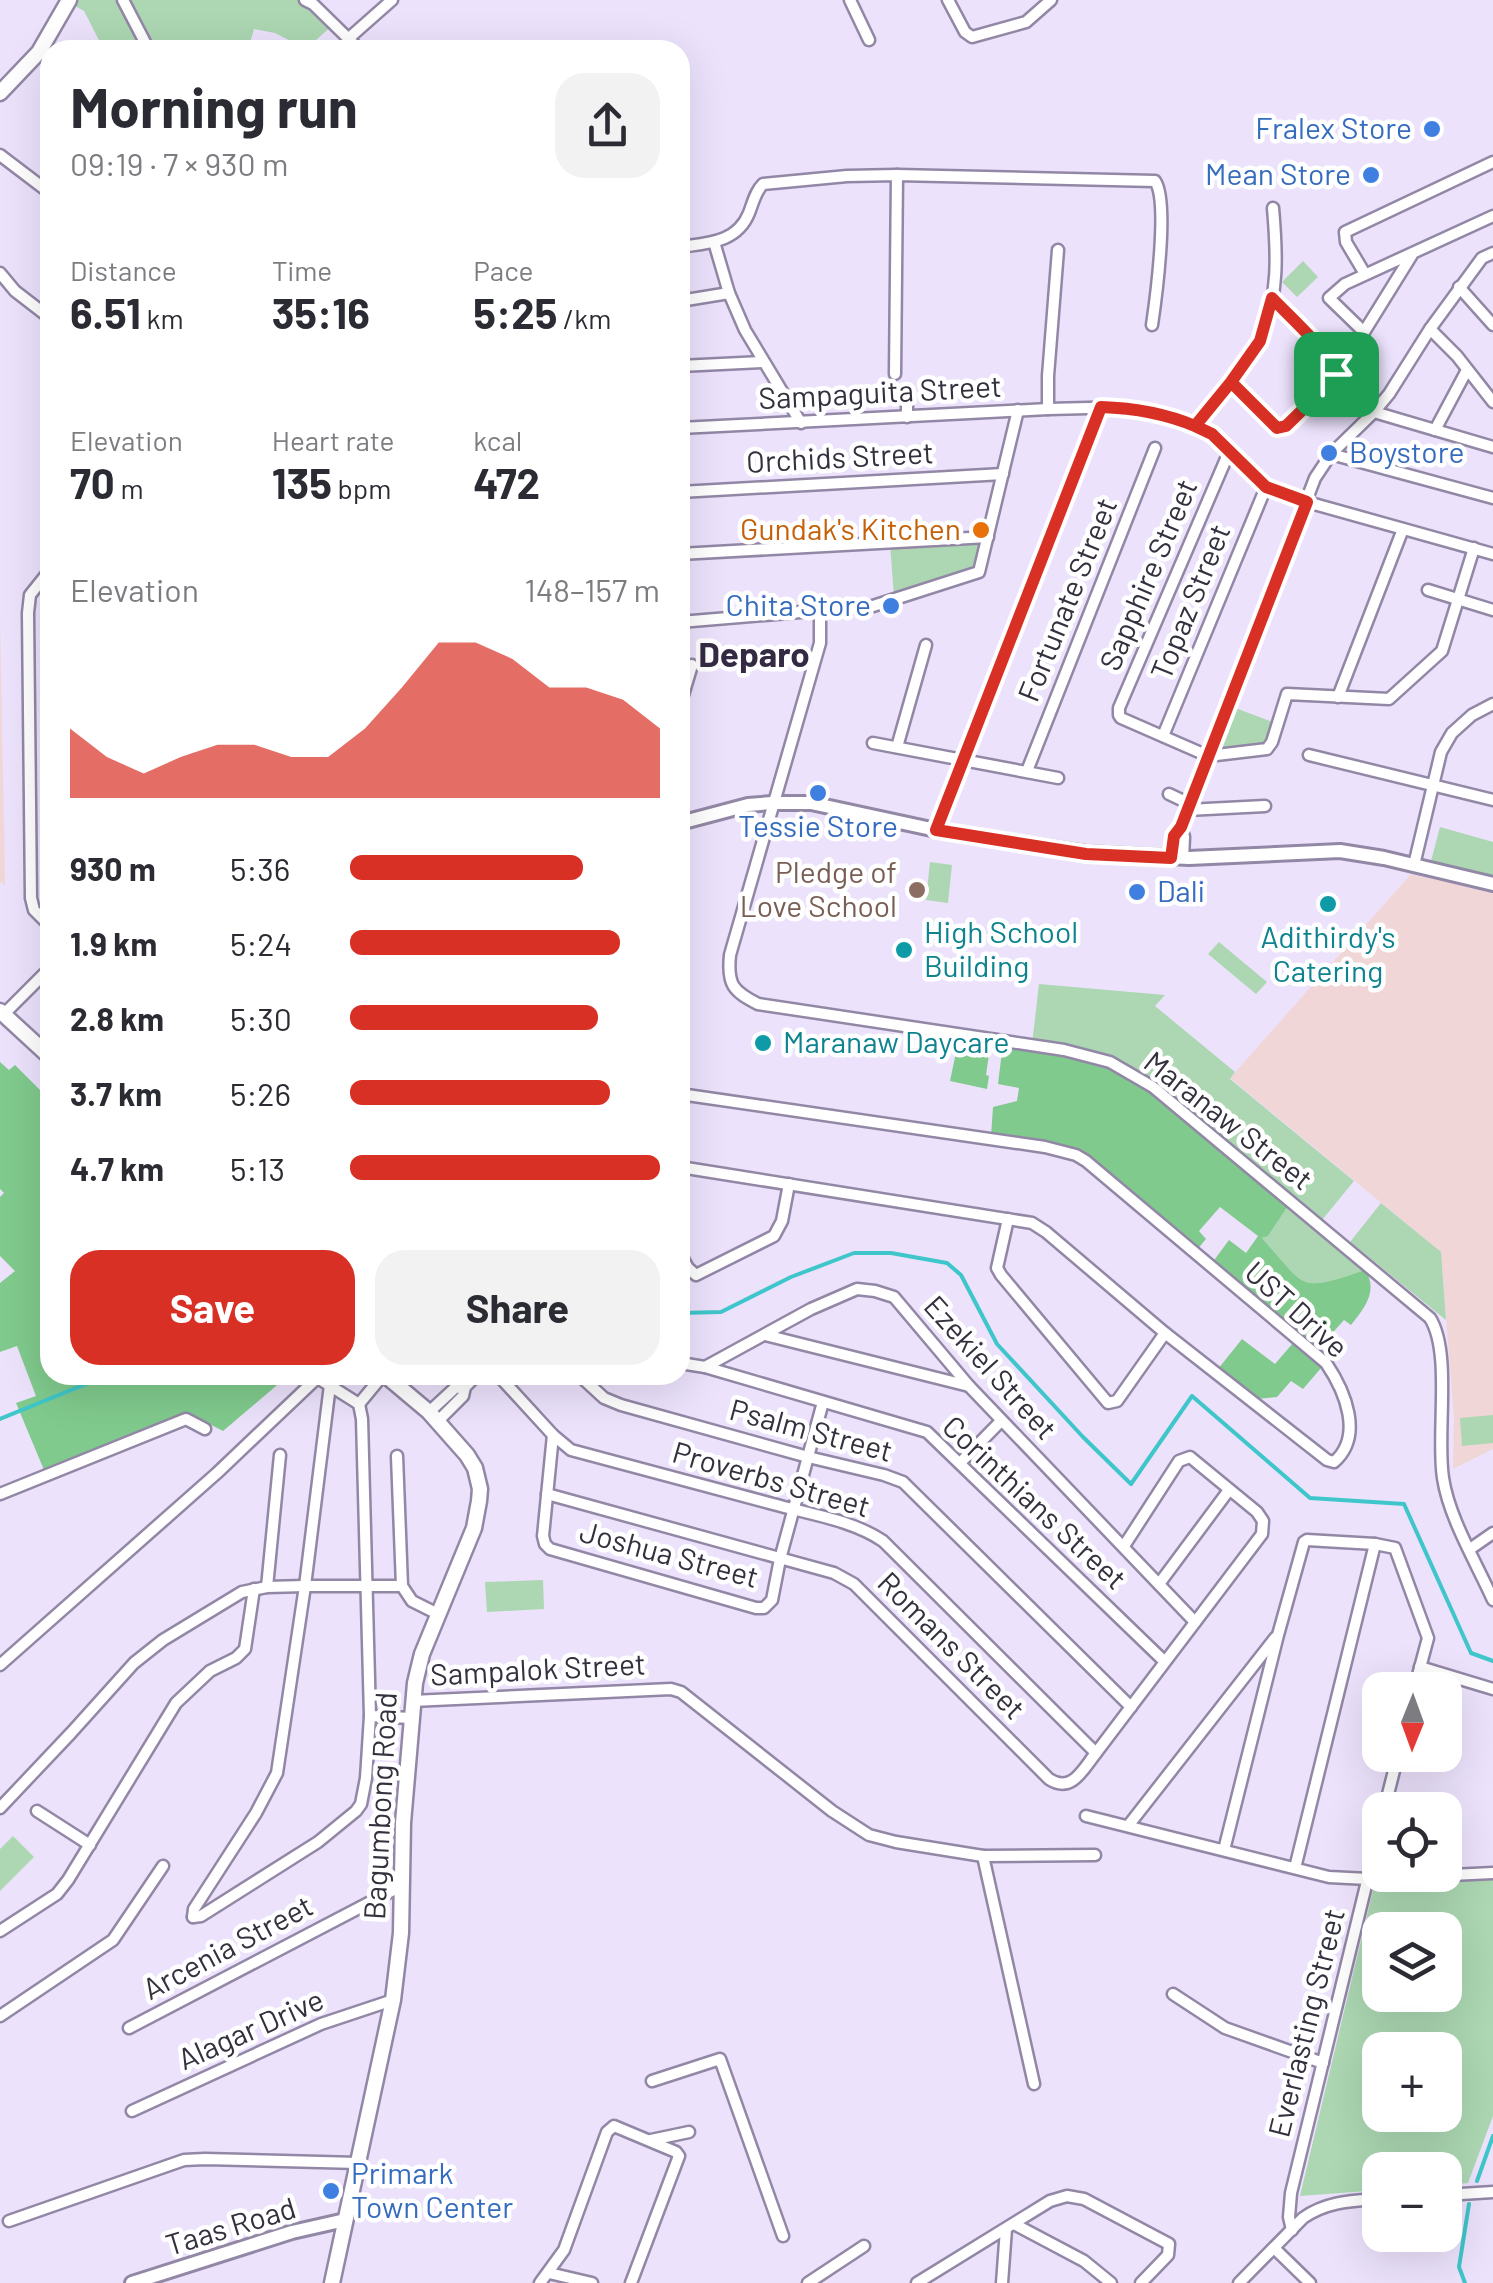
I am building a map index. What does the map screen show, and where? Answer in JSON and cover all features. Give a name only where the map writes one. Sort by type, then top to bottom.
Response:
[{"type":"main road","points":[[46,40],[69,0]]},
{"type":"main road","points":[[0,93],[40,50]]},
{"type":"main road","points":[[2,1013],[40,1047]]},
{"type":"main road","name":"Bagumbong Road","points":[[332,2283],[393,2000],[401,1932],[403,1823],[412,1701],[422,1654],[474,1528],[480,1488],[467,1455],[433,1417],[396,1385]]},
{"type":"street","points":[[123,0],[143,40]]},
{"type":"street","points":[[305,0],[349,38],[392,0]]},
{"type":"street","points":[[850,0],[869,40]]},
{"type":"street","points":[[948,0],[964,32],[972,37],[1026,22],[1051,0]]},
{"type":"street","points":[[0,155],[40,185]]},
{"type":"street","points":[[1365,274],[1346,242],[1345,232],[1493,162]]},
{"type":"street","points":[[895,374],[897,175]]},
{"type":"street","points":[[690,246],[722,240],[742,228],[763,184],[897,175],[1155,181],[1160,190],[1160,243],[1152,326]]},
{"type":"street","points":[[1195,426],[1260,341],[1276,281],[1274,208]]},
{"type":"street","points":[[1413,253],[1364,332],[1330,298],[1365,274],[1493,216]]},
{"type":"street","points":[[714,242],[728,293],[762,362],[800,423]]},
{"type":"street","points":[[1048,408],[1058,250]]},
{"type":"street","points":[[1177,858],[1174,836],[1181,827],[1315,478],[1331,454],[1389,394],[1459,287],[1482,258],[1493,252]]},
{"type":"street","points":[[0,273],[40,310]]},
{"type":"street","points":[[1459,287],[1493,325]]},
{"type":"street","points":[[690,299],[728,293]]},
{"type":"street","points":[[1231,382],[1277,428],[1286,426],[1336,374],[1334,366],[1272,298]]},
{"type":"street","points":[[1430,329],[1493,402]]},
{"type":"street","points":[[690,366],[762,362]]},
{"type":"street","points":[[1436,430],[1467,370]]},
{"type":"street","points":[[906,416],[907,398]]},
{"type":"street","points":[[936,830],[1101,407]]},
{"type":"street","name":"Sampaguita Street","points":[[690,428],[1048,408],[1128,408],[1154,412],[1212,434],[1266,487]]},
{"type":"street","points":[[690,621],[873,606],[979,572],[1018,410]]},
{"type":"street","points":[[1374,412],[1493,447]]},
{"type":"street","name":"Fortunate Street","points":[[1027,771],[1155,448]]},
{"type":"street","name":"Sapphire Street","points":[[1163,736],[1121,718],[1119,708],[1229,452]]},
{"type":"street","points":[[1331,454],[1493,498]]},
{"type":"street","name":"Orchids Street","points":[[690,491],[1003,474]]},
{"type":"street","points":[[1266,487],[1493,554]]},
{"type":"street","name":"Topaz Street","points":[[1163,736],[1266,487]]},
{"type":"street","points":[[1338,697],[1403,529]]},
{"type":"street","points":[[690,553],[988,536]]},
{"type":"street","points":[[1163,736],[1208,756],[1267,748],[1287,694],[1388,699],[1442,651],[1474,548]]},
{"type":"street","points":[[40,583],[30,596],[28,613],[30,898],[40,916]]},
{"type":"street","points":[[1428,590],[1493,610]]},
{"type":"street","name":"Maranaw Street","points":[[820,611],[820,643],[730,955],[728,974],[732,986],[758,1004],[1032,1044],[1088,1056],[1110,1062],[1153,1086],[1430,1318],[1440,1340],[1444,1484],[1493,1600]]},
{"type":"street","points":[[897,747],[926,646]]},
{"type":"street","points":[[690,672],[692,665]]},
{"type":"street","points":[[1414,865],[1441,752],[1452,733],[1472,715],[1493,704]]},
{"type":"street","points":[[873,742],[1058,778]]},
{"type":"street","points":[[1309,755],[1493,800]]},
{"type":"street","points":[[1169,794],[1188,807],[1266,806]]},
{"type":"street","points":[[690,820],[772,803],[830,806],[936,830],[1086,854],[1177,858],[1324,850],[1366,854],[1493,884]]},
{"type":"street","points":[[2,1013],[40,977]]},
{"type":"street","name":"UST Drive","points":[[690,1095],[1045,1147],[1076,1155],[1326,1363],[1336,1378],[1350,1420],[1344,1453],[1334,1462],[1326,1460],[1032,1223],[690,1169]]},
{"type":"street","points":[[690,1270],[696,1275],[774,1236],[782,1221],[789,1184]]},
{"type":"street","points":[[1008,1219],[997,1268],[1001,1276],[1108,1403],[1117,1401],[1165,1333]]},
{"type":"street","name":"Ezekiel Street","points":[[705,1368],[811,1309],[857,1289],[894,1297],[1001,1421],[1194,1622]]},
{"type":"street","points":[[764,1335],[969,1386]]},
{"type":"street","name":"Corinthians Street","points":[[690,1365],[926,1432],[1164,1661]]},
{"type":"street","points":[[0,1665],[231,1460],[306,1385]]},
{"type":"street","points":[[359,1404],[330,1386],[275,1779],[192,1912],[193,1917],[201,1916],[318,1842],[356,1811],[364,1795],[370,1716],[359,1404],[375,1385]]},
{"type":"street","points":[[433,1417],[455,1388],[468,1385]]},
{"type":"street","name":"Proverbs Street","points":[[507,1385],[571,1450],[861,1529],[883,1541],[1096,1753]]},
{"type":"street","name":"Psalm Street","points":[[589,1385],[604,1398],[621,1405],[903,1482],[1131,1707]]},
{"type":"street","points":[[780,1559],[823,1402]]},
{"type":"street","points":[[0,1494],[186,1419],[205,1429]]},
{"type":"street","points":[[960,1464],[1001,1421]]},
{"type":"street","name":"Joshua Street","points":[[553,1435],[543,1536],[550,1549],[756,1608],[764,1608],[772,1600],[780,1559]]},
{"type":"street","points":[[267,1587],[280,1455]]},
{"type":"street","points":[[398,1456],[402,1586],[412,1601],[438,1614]]},
{"type":"street","points":[[1096,1753],[1262,1534],[1263,1521],[1190,1457],[1179,1461],[1124,1546]]},
{"type":"street","points":[[1159,1584],[1229,1490]]},
{"type":"street","name":"Romans Street","points":[[547,1494],[834,1573],[854,1584],[1049,1779],[1058,1785],[1067,1784],[1096,1753]]},
{"type":"street","points":[[1470,1550],[1493,1533]]},
{"type":"street","points":[[1224,1850],[1304,1542],[1375,1544],[1390,1546],[1398,1553],[1428,1638],[1419,1672]]},
{"type":"street","points":[[1295,1868],[1375,1544]]},
{"type":"street","points":[[0,1808],[134,1662],[242,1592],[267,1587],[402,1586]]},
{"type":"street","points":[[0,1931],[57,1894],[176,1703],[210,1671],[245,1649],[254,1589]]},
{"type":"street","points":[[1128,1826],[1278,1634]]},
{"type":"street","points":[[1420,1667],[1493,1690]]},
{"type":"street","name":"Sampalok Street","points":[[412,1701],[671,1689],[681,1692],[832,1811],[869,1834],[983,1856],[1095,1855]]},
{"type":"street","points":[[370,1716],[411,1718]]},
{"type":"street","points":[[37,1810],[90,1845]]},
{"type":"street","points":[[1086,1816],[1329,1877],[1362,1879]]},
{"type":"street","points":[[983,1856],[1034,2084]]},
{"type":"street","points":[[0,2016],[113,1940],[164,1866]]},
{"type":"street","points":[[1462,1874],[1493,1873]]},
{"type":"street","name":"Arcenia Street","points":[[129,2028],[403,1885]]},
{"type":"street","name":"Everlasting Street","points":[[1292,2230],[1291,2193],[1365,1892]]},
{"type":"street","points":[[1173,1994],[1226,2028],[1323,2062]]},
{"type":"street","name":"Alagar Drive","points":[[132,2111],[321,2024],[393,2000]]},
{"type":"street","points":[[652,2080],[720,2058],[782,2236]]},
{"type":"street","points":[[540,2283],[564,2250],[607,2132],[614,2126],[676,2152],[679,2160],[631,2283]]},
{"type":"street","points":[[650,2141],[689,2132]]},
{"type":"street","points":[[9,2221],[184,2160],[358,2162]]},
{"type":"street","points":[[1462,2194],[1493,2192]]},
{"type":"street","points":[[917,2283],[1050,2200],[1067,2196],[1084,2199],[1169,2244],[1168,2255],[1141,2283]]},
{"type":"street","points":[[1240,2283],[1304,2218],[1323,2205],[1362,2201]]},
{"type":"street","name":"Taas Road","points":[[132,2283],[292,2232],[345,2220]]},
{"type":"street","points":[[1002,2283],[1010,2227]]},
{"type":"street","points":[[1010,2227],[1084,2261],[1111,2283]]},
{"type":"street","points":[[808,2283],[864,2246]]},
{"type":"street","points":[[1274,2248],[1310,2283]]},
{"type":"street","points":[[940,2283],[941,2269]]},
{"type":"street","points":[[549,2273],[592,2283]]},
{"type":"shaded area","points":[[0,613],[5,885],[0,882]]},
{"type":"shaded area","points":[[1411,874],[1493,893],[1493,1449],[1453,1469],[1454,1419],[1441,1252],[1230,1078]]},
{"type":"green space","points":[[305,0],[334,24],[316,40],[289,40],[254,29],[251,40],[99,40],[84,11],[68,2]]},
{"type":"green space","points":[[1303,261],[1318,277],[1297,297],[1282,282]]},
{"type":"green space","points":[[986,538],[978,571],[894,597],[890,544]]},
{"type":"green space","points":[[1230,706],[1278,724],[1267,749],[1211,756]]},
{"type":"green space","points":[[1440,827],[1493,842],[1493,880],[1430,865]]},
{"type":"green space","points":[[930,862],[952,865],[948,903],[926,900]]},
{"type":"green space","points":[[1219,942],[1267,982],[1256,994],[1208,954]]},
{"type":"green space","points":[[1039,984],[1165,995],[1155,1006],[1235,1072],[1230,1079],[1354,1181],[1318,1225],[1032,1044]]},
{"type":"green space","points":[[959,1038],[991,1040],[987,1089],[950,1081]]},
{"type":"green space","points":[[1003,1043],[1067,1053],[1109,1066],[1153,1091],[1288,1206],[1268,1236],[1262,1238],[1296,1276],[1314,1283],[1327,1282],[1365,1270],[1370,1292],[1356,1319],[1351,1325],[1344,1320],[1318,1349],[1212,1263],[1229,1240],[1246,1253],[1258,1236],[1220,1207],[1199,1231],[1206,1239],[1196,1251],[1097,1165],[991,1136],[993,1107],[1017,1101],[1019,1088],[998,1084]]},
{"type":"green space","points":[[0,1062],[9,1070],[15,1065],[40,1090],[40,1385],[277,1385],[223,1431],[188,1413],[44,1470],[16,1403],[36,1396],[17,1346],[0,1352],[0,1283],[15,1271],[0,1256],[0,1197],[4,1193],[0,1189]]},
{"type":"green space","points":[[1381,1203],[1441,1252],[1446,1320],[1350,1242]]},
{"type":"green space","points":[[1288,1206],[1365,1270],[1327,1282],[1314,1283],[1296,1276],[1262,1238],[1268,1236]]},
{"type":"green space","points":[[1242,1339],[1275,1364],[1293,1343],[1322,1367],[1303,1389],[1291,1381],[1277,1397],[1257,1399],[1218,1369]]},
{"type":"green space","points":[[1493,1415],[1493,1443],[1462,1446],[1460,1418]]},
{"type":"green space","points":[[543,1580],[544,1609],[487,1612],[485,1582]]},
{"type":"green space","points":[[13,1836],[34,1857],[0,1891],[0,1849]]},
{"type":"green space","points":[[1493,1880],[1493,2116],[1468,2183],[1462,2184],[1462,2152],[1362,2152],[1362,2191],[1300,2196],[1362,1936],[1362,2012],[1462,2012],[1462,1912],[1368,1912],[1373,1892],[1462,1892],[1462,1882]]},
{"type":"waterway","points":[[690,1313],[721,1312],[791,1277],[854,1253],[891,1253],[947,1263],[961,1275],[997,1344],[1131,1484],[1192,1396],[1310,1498],[1404,1504],[1471,1653],[1493,1661]]},
{"type":"waterway","points":[[0,1419],[83,1385]]},
{"type":"waterway","points":[[1477,2181],[1493,2136]]},
{"type":"waterway","points":[[1465,2283],[1459,2267],[1469,2204]]},
{"type":"place","name":"Fralex Store","points":[[1432,129]]},
{"type":"place","name":"Mean Store","points":[[1371,175]]},
{"type":"place","name":"Boystore","points":[[1329,453]]},
{"type":"place","name":"Gundak's Kitchen","points":[[981,530]]},
{"type":"place","name":"Chita Store","points":[[891,606]]},
{"type":"place","name":"Tessie Store","points":[[818,793]]},
{"type":"place","name":"Pledge of Love School","points":[[917,890]]},
{"type":"place","name":"Dali","points":[[1137,892]]},
{"type":"place","name":"Adithirdy's Catering","points":[[1328,904]]},
{"type":"place","name":"High School Building","points":[[904,950]]},
{"type":"place","name":"Maranaw Daycare","points":[[763,1043]]},
{"type":"place","name":"Primark Town Center","points":[[331,2191]]},
{"type":"district","name":"Deparo","points":[[754,655]]},
{"type":"route","points":[[1336,374],[1286,426],[1277,428],[1231,382],[1195,426],[1154,412],[1101,407],[936,830],[1086,854],[1171,858],[1174,836],[1181,827],[1307,502],[1266,487],[1212,434],[1195,426],[1260,341],[1272,298],[1325,354],[1336,374]]}]
